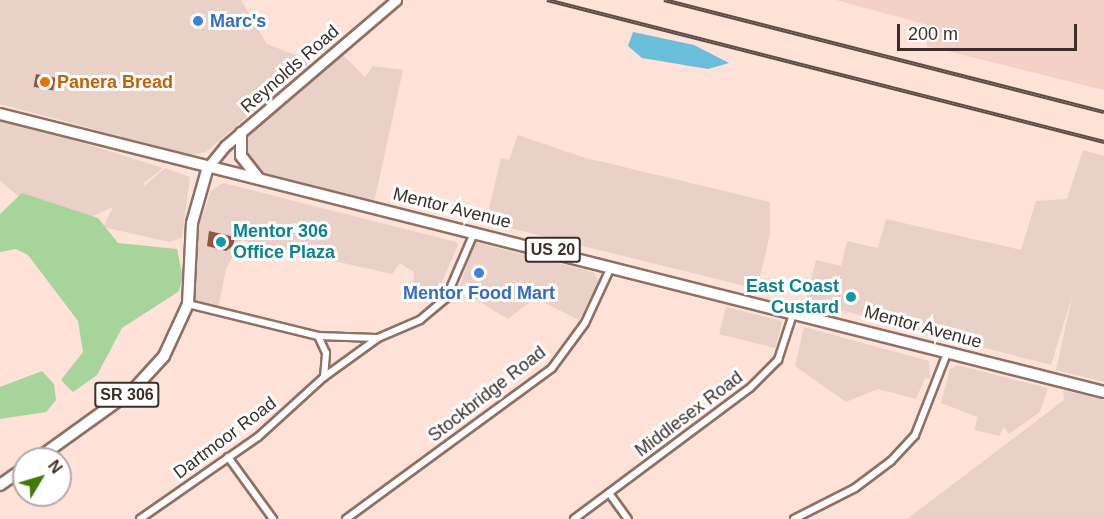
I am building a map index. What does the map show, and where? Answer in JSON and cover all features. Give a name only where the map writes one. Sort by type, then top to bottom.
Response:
[{"type":"main road","name":"Reynolds Road","points":[[208,167],[241,133],[396,0]]},
{"type":"main road","name":"Mentor Avenue","points":[[0,114],[208,167],[612,264],[1104,392]]},
{"type":"main road","points":[[241,133],[242,156],[259,179]]},
{"type":"main road","name":"SR 306","points":[[52,447],[149,374],[188,304],[192,223],[208,167]]},
{"type":"street","name":"Dartmoor Road","points":[[140,519],[228,457],[324,377],[378,338],[420,320],[446,298],[474,231]]},
{"type":"street","name":"Stockbridge Road","points":[[346,519],[552,368],[585,323],[612,264]]},
{"type":"street","points":[[188,304],[318,336],[378,338]]},
{"type":"street","name":"Middlesex Road","points":[[574,519],[750,388],[778,360],[794,311]]},
{"type":"street","points":[[318,336],[326,353],[324,377]]},
{"type":"street","points":[[794,519],[855,488],[891,461],[915,435],[948,351]]},
{"type":"street","points":[[228,457],[273,519]]},
{"type":"street","points":[[609,493],[628,519]]},
{"type":"shaded area","points":[[0,0],[241,0],[267,44],[311,61],[206,152],[191,155],[0,104]]},
{"type":"shaded area","points":[[836,0],[1104,0],[1104,90],[927,46],[928,25]]},
{"type":"shaded area","points":[[340,52],[365,77],[373,66],[403,70],[374,203],[262,177],[243,145],[245,134]]},
{"type":"shaded area","points":[[0,117],[163,168],[144,183],[144,186],[165,168],[190,177],[182,238],[169,242],[103,227],[113,207],[89,218],[18,196],[0,181]]},
{"type":"shaded area","points":[[518,135],[582,157],[770,202],[770,234],[757,289],[486,222],[501,158],[509,160]]},
{"type":"shaded area","points":[[1083,150],[1104,156],[1104,382],[1056,370],[1073,293],[1051,365],[805,301],[816,260],[841,266],[847,241],[878,248],[886,219],[1021,250],[1036,201],[1067,199]]},
{"type":"shaded area","points":[[223,183],[456,242],[458,245],[436,296],[413,288],[414,272],[400,263],[392,274],[241,240],[226,269],[218,309],[191,302],[195,222],[200,223],[211,191]]},
{"type":"shaded area","points":[[474,242],[593,272],[599,281],[579,320],[535,298],[508,319],[459,289]]},
{"type":"shaded area","points":[[726,307],[782,321],[776,348],[719,334]]},
{"type":"shaded area","points":[[804,327],[929,361],[930,379],[925,378],[916,399],[878,389],[846,402],[795,366]]},
{"type":"shaded area","points":[[957,365],[1048,388],[1040,412],[1009,434],[1004,427],[999,436],[974,430],[978,417],[941,403],[950,369]]},
{"type":"shaded area","points":[[1063,390],[1104,400],[1104,519],[907,519],[1064,400]]},
{"type":"green space","points":[[22,193],[98,218],[118,243],[177,249],[183,279],[178,292],[122,328],[97,375],[73,392],[61,380],[83,352],[78,321],[28,255],[16,249],[0,252],[0,214]]},
{"type":"green space","points":[[42,371],[54,384],[56,400],[46,412],[0,419],[0,387]]},
{"type":"water","points":[[633,32],[694,45],[729,63],[708,69],[642,58],[628,46]]},
{"type":"building","name":"Panera Bread","points":[[36,74],[56,78],[53,91],[34,87]]},
{"type":"building","name":"Mentor 306 Office Plaza","points":[[209,231],[235,237],[233,246],[226,251],[207,246]]},
{"type":"railway","points":[[547,0],[1104,142]]},
{"type":"railway","points":[[664,0],[1104,112]]},
{"type":"place","name":"Marc's","points":[[198,21]]},
{"type":"place","name":"Panera Bread","points":[[45,82]]},
{"type":"place","name":"Mentor 306 Office Plaza","points":[[221,242]]},
{"type":"place","name":"Mentor Food Mart","points":[[479,273]]},
{"type":"place","name":"East Coast Custard","points":[[851,297]]}]
